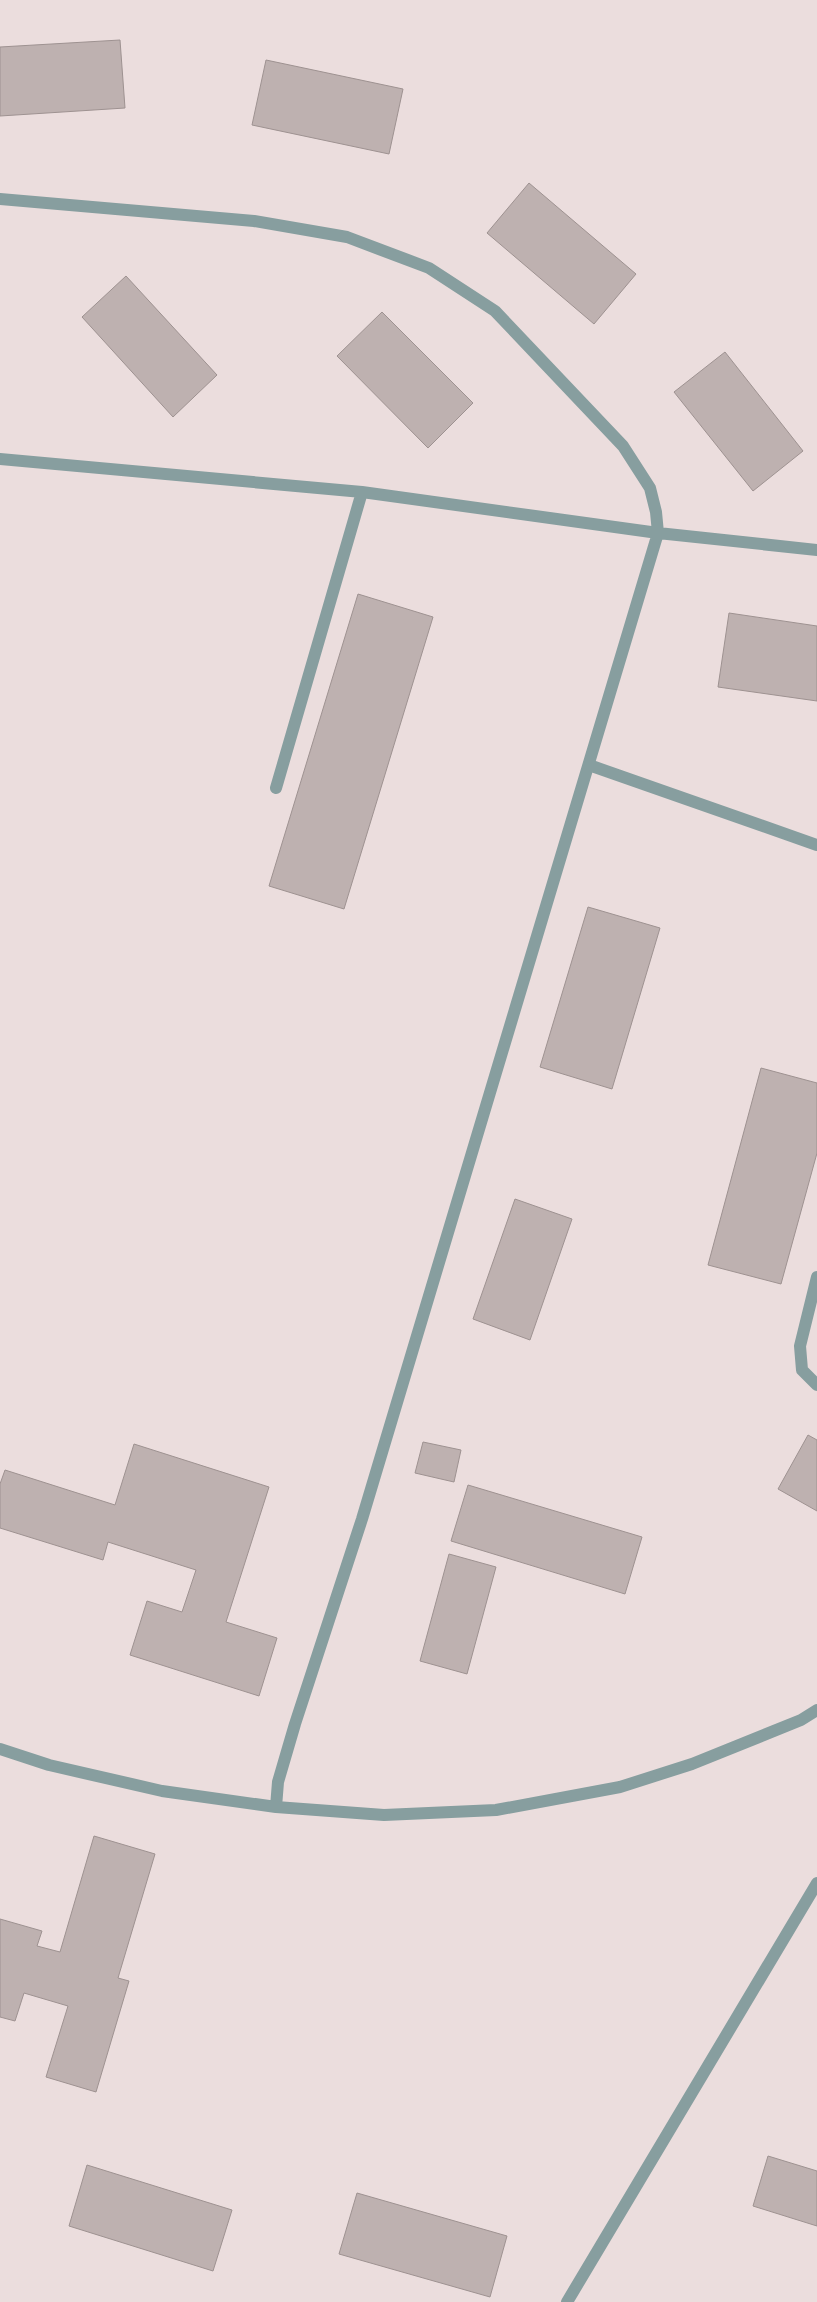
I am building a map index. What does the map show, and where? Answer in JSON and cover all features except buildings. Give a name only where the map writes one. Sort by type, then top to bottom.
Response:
[{"type":"lane","points":[[0,199],[254,221],[347,237],[429,268],[495,311],[623,446],[650,488],[656,512],[658,533],[362,1519],[295,1724],[278,1782],[276,1807]]},
{"type":"lane","points":[[0,459],[362,492],[658,533],[817,550]]},
{"type":"lane","points":[[276,788],[362,492]]},
{"type":"lane","points":[[589,765],[817,845]]},
{"type":"lane","points":[[817,1277],[800,1346],[802,1370],[817,1385]]},
{"type":"lane","points":[[0,1749],[49,1765],[162,1791],[276,1807],[384,1815],[496,1810],[620,1787],[692,1764],[801,1720],[817,1710]]},
{"type":"lane","points":[[567,2302],[817,1883]]}]
